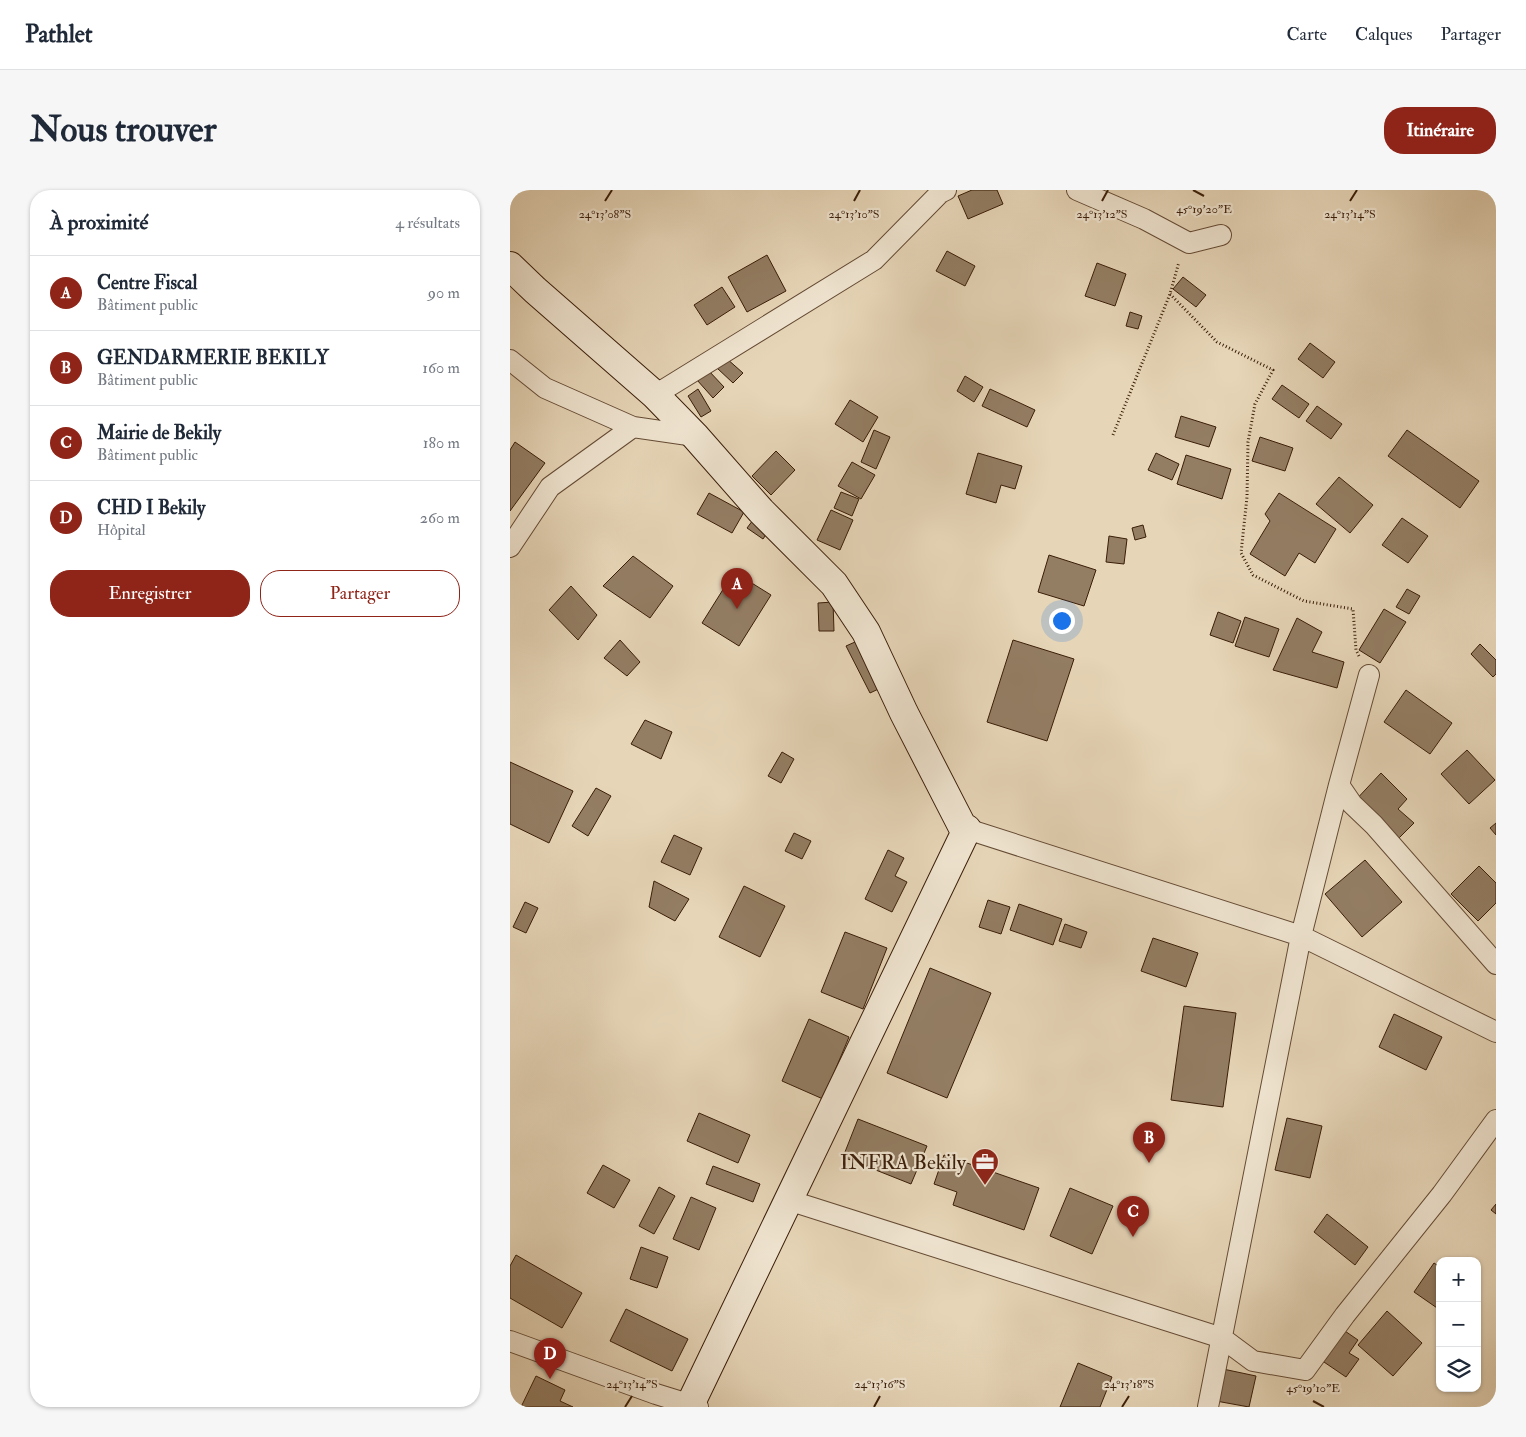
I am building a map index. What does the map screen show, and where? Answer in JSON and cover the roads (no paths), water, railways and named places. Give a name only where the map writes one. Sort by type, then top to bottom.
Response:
[{"type":"street","points":[[655,395],[874,260],[940,193],[946,190]]},
{"type":"street","points":[[1077,190],[1144,219],[1189,243],[1220,235]]},
{"type":"street","points":[[510,266],[655,395],[695,436],[761,511],[834,584],[866,632],[904,713],[962,826],[966,829],[1301,936],[1496,1032]]},
{"type":"street","points":[[510,360],[545,388],[633,427],[695,436]]},
{"type":"street","points":[[510,547],[550,487],[633,427]]},
{"type":"street","points":[[1208,1407],[1301,936],[1369,675]]},
{"type":"street","points":[[1339,785],[1352,804],[1374,826],[1496,964]]},
{"type":"street","points":[[510,1341],[693,1406],[788,1200],[966,829]]},
{"type":"street","points":[[788,1200],[1222,1338],[1253,1361],[1305,1370],[1345,1315],[1442,1194],[1496,1120]]},
{"type":"place","name":"Centre Fiscal","points":[[737,609]]},
{"type":"place","name":"GENDARMERIE BEKILY","points":[[1149,1163]]},
{"type":"place","name":"INFRA Bekily","points":[[985,1186]]},
{"type":"place","name":"Mairie de Bekily","points":[[1133,1237]]},
{"type":"place","name":"CHD I Bekily","points":[[550,1379]]}]
